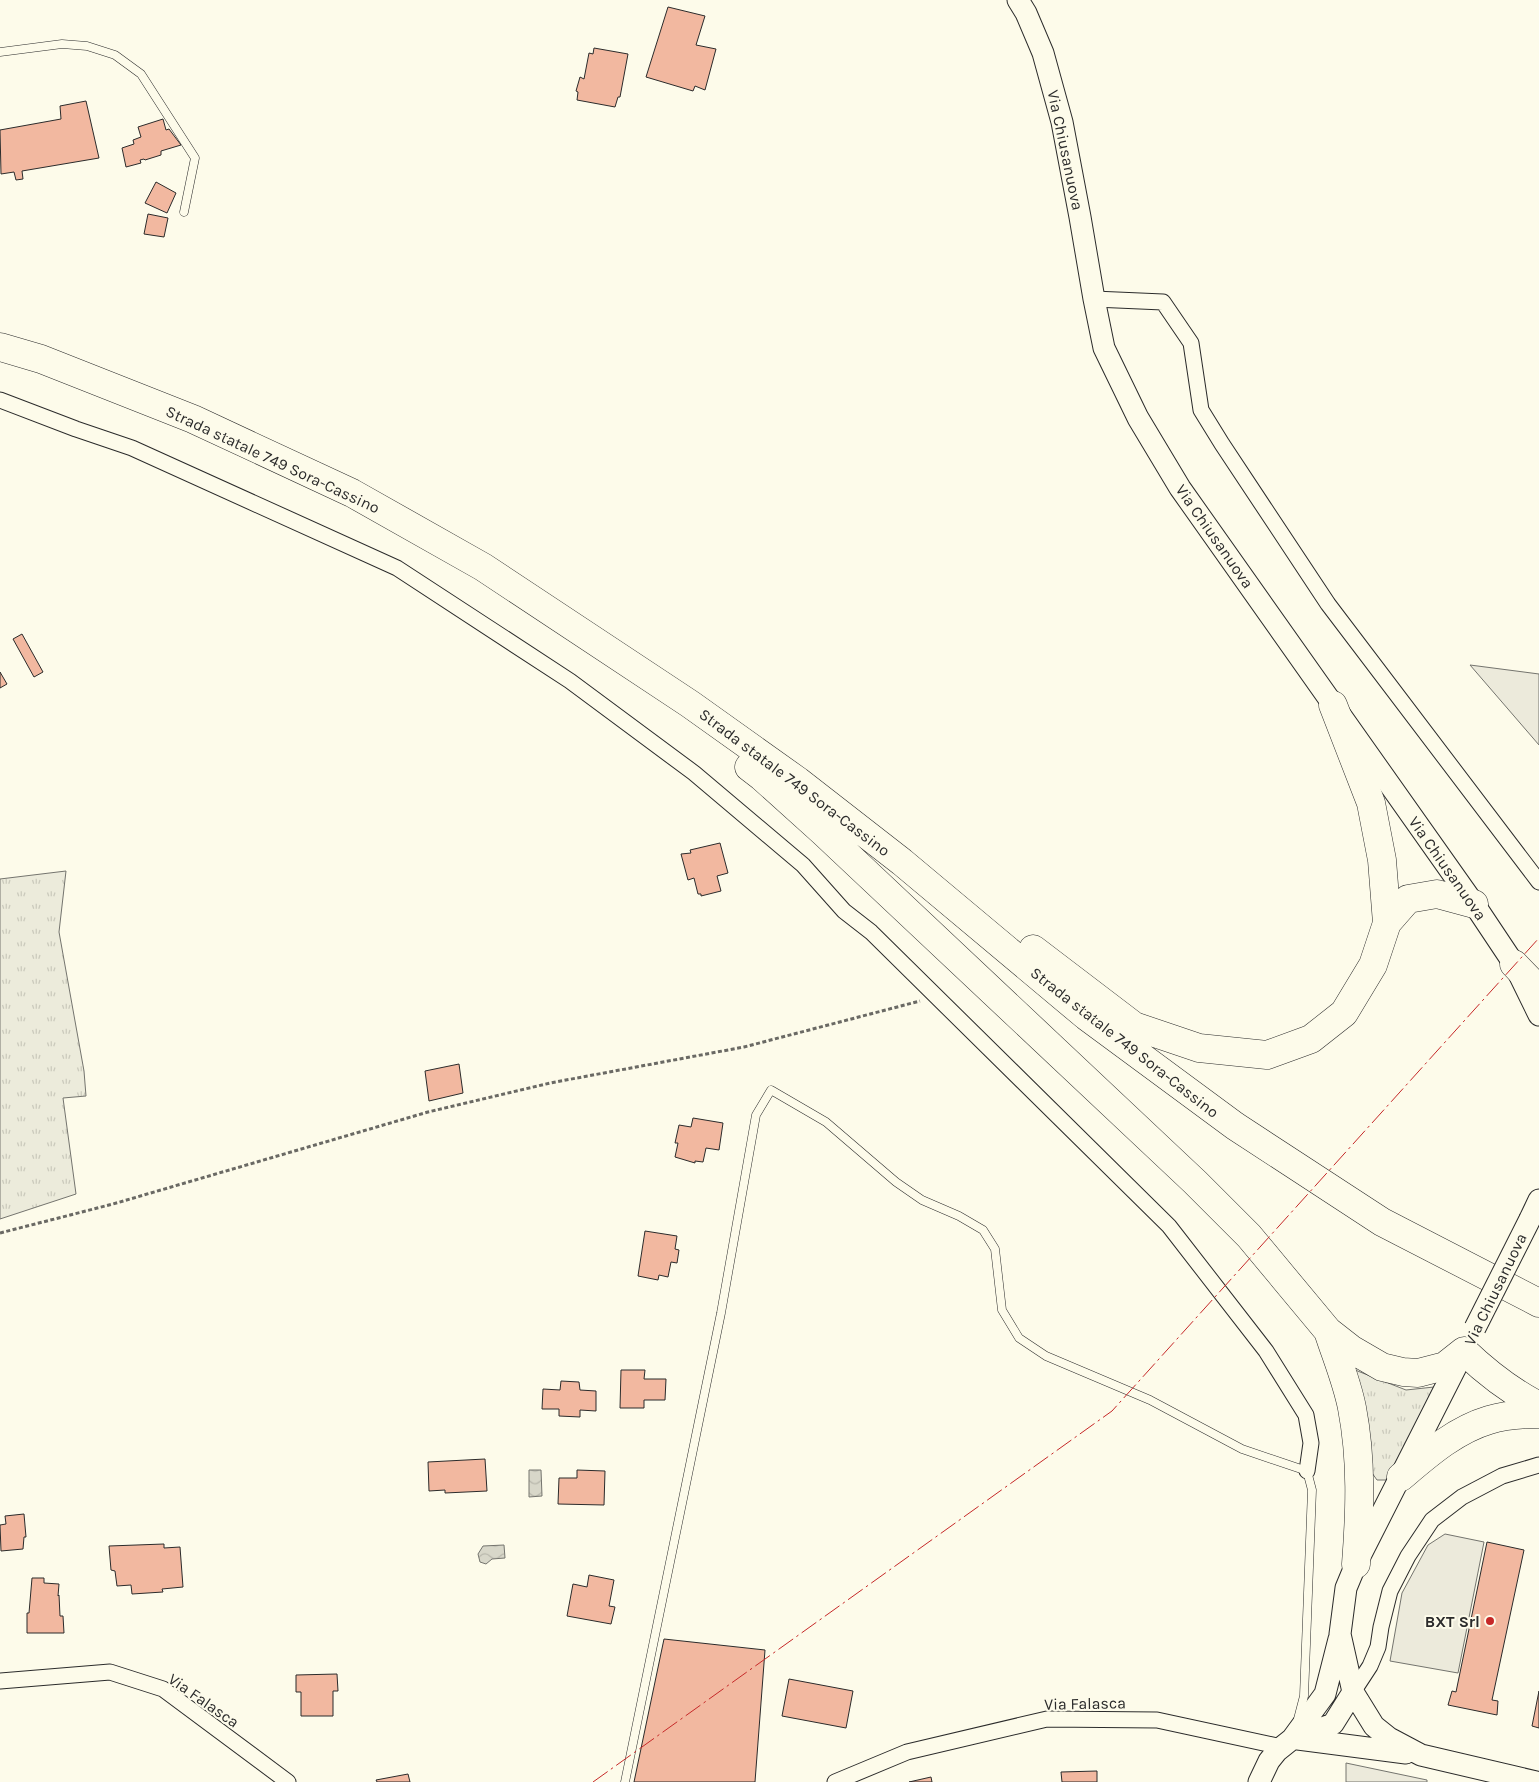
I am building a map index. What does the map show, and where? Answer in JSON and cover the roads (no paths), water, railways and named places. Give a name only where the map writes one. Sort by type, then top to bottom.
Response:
[{"type":"highway","name":"Strada statale 749 Sora-Cassino","points":[[0,346],[41,359],[193,419],[352,492],[483,567],[690,704],[798,782],[902,862],[1086,1016],[1234,1126],[1382,1222],[1539,1303]]},
{"type":"highway","points":[[610,651],[642,687],[762,777],[816,825],[1195,1182],[1249,1236],[1328,1331],[1351,1349],[1382,1367],[1418,1373],[1445,1366],[1470,1340],[1493,1377],[1520,1396],[1539,1406]]},
{"type":"highway","points":[[798,782],[862,817],[1134,1026],[1199,1048],[1267,1055],[1311,1039],[1344,1014],[1373,965],[1387,922],[1382,860],[1371,803],[1334,705]]},
{"type":"highway","points":[[1387,922],[1408,899],[1437,894],[1474,904]]},
{"type":"highway","points":[[1514,964],[1539,990]]},
{"type":"highway","points":[[1328,1331],[1352,1406],[1359,1454],[1360,1514],[1356,1564]]},
{"type":"highway","points":[[1401,1477],[1456,1434],[1488,1420],[1519,1414],[1539,1414]]},
{"type":"street","name":"Via Chiusanuova","points":[[1018,0],[1026,13],[1043,53],[1062,122],[1104,348],[1138,418],[1180,488],[1474,904],[1514,964],[1539,1015]]},
{"type":"street","points":[[1094,299],[1163,302],[1191,343],[1201,410],[1222,444],[1328,604],[1539,882]]},
{"type":"street","points":[[0,400],[132,448],[397,568],[570,681],[694,773],[803,865],[844,911],[871,932],[1169,1226],[1266,1351],[1306,1415],[1310,1443],[1307,1471]]},
{"type":"street","name":"Via Chiusanuova","points":[[1340,1634],[1346,1588],[1356,1564],[1539,1200]]},
{"type":"street","points":[[1287,1743],[1333,1724],[1370,1666],[1378,1647],[1390,1591],[1408,1556],[1432,1520],[1462,1497],[1486,1484],[1502,1476],[1539,1465]]},
{"type":"street","points":[[1340,1634],[1353,1692],[1374,1726],[1389,1738],[1421,1755]]},
{"type":"street","points":[[1260,1782],[1269,1761],[1287,1743],[1325,1694],[1340,1634]]},
{"type":"street","name":"Via Falasca","points":[[0,1681],[110,1672],[163,1689],[288,1782]]},
{"type":"street","name":"Via Falasca","points":[[835,1782],[907,1752],[1047,1719],[1157,1720],[1287,1743]]},
{"type":"street","points":[[1287,1743],[1421,1755],[1536,1782]]},
{"type":"lane","points":[[0,52],[62,44],[87,46],[115,55],[141,74],[195,158],[184,212]]},
{"type":"lane","points":[[625,1782],[719,1322],[756,1115],[771,1090],[826,1122],[896,1182],[922,1200],[958,1216],[983,1230],[995,1249],[1002,1310],[1019,1338],[1046,1356],[1150,1400],[1242,1450],[1307,1471],[1312,1490],[1304,1696],[1287,1743]]},
{"type":"water","points":[[529,1470],[541,1470],[542,1496],[529,1497]]},
{"type":"water","points":[[504,1545],[505,1558],[492,1559],[486,1564],[480,1562],[478,1554],[483,1546]]},
{"type":"place","name":"BXT Srl","points":[[1490,1621]]}]
